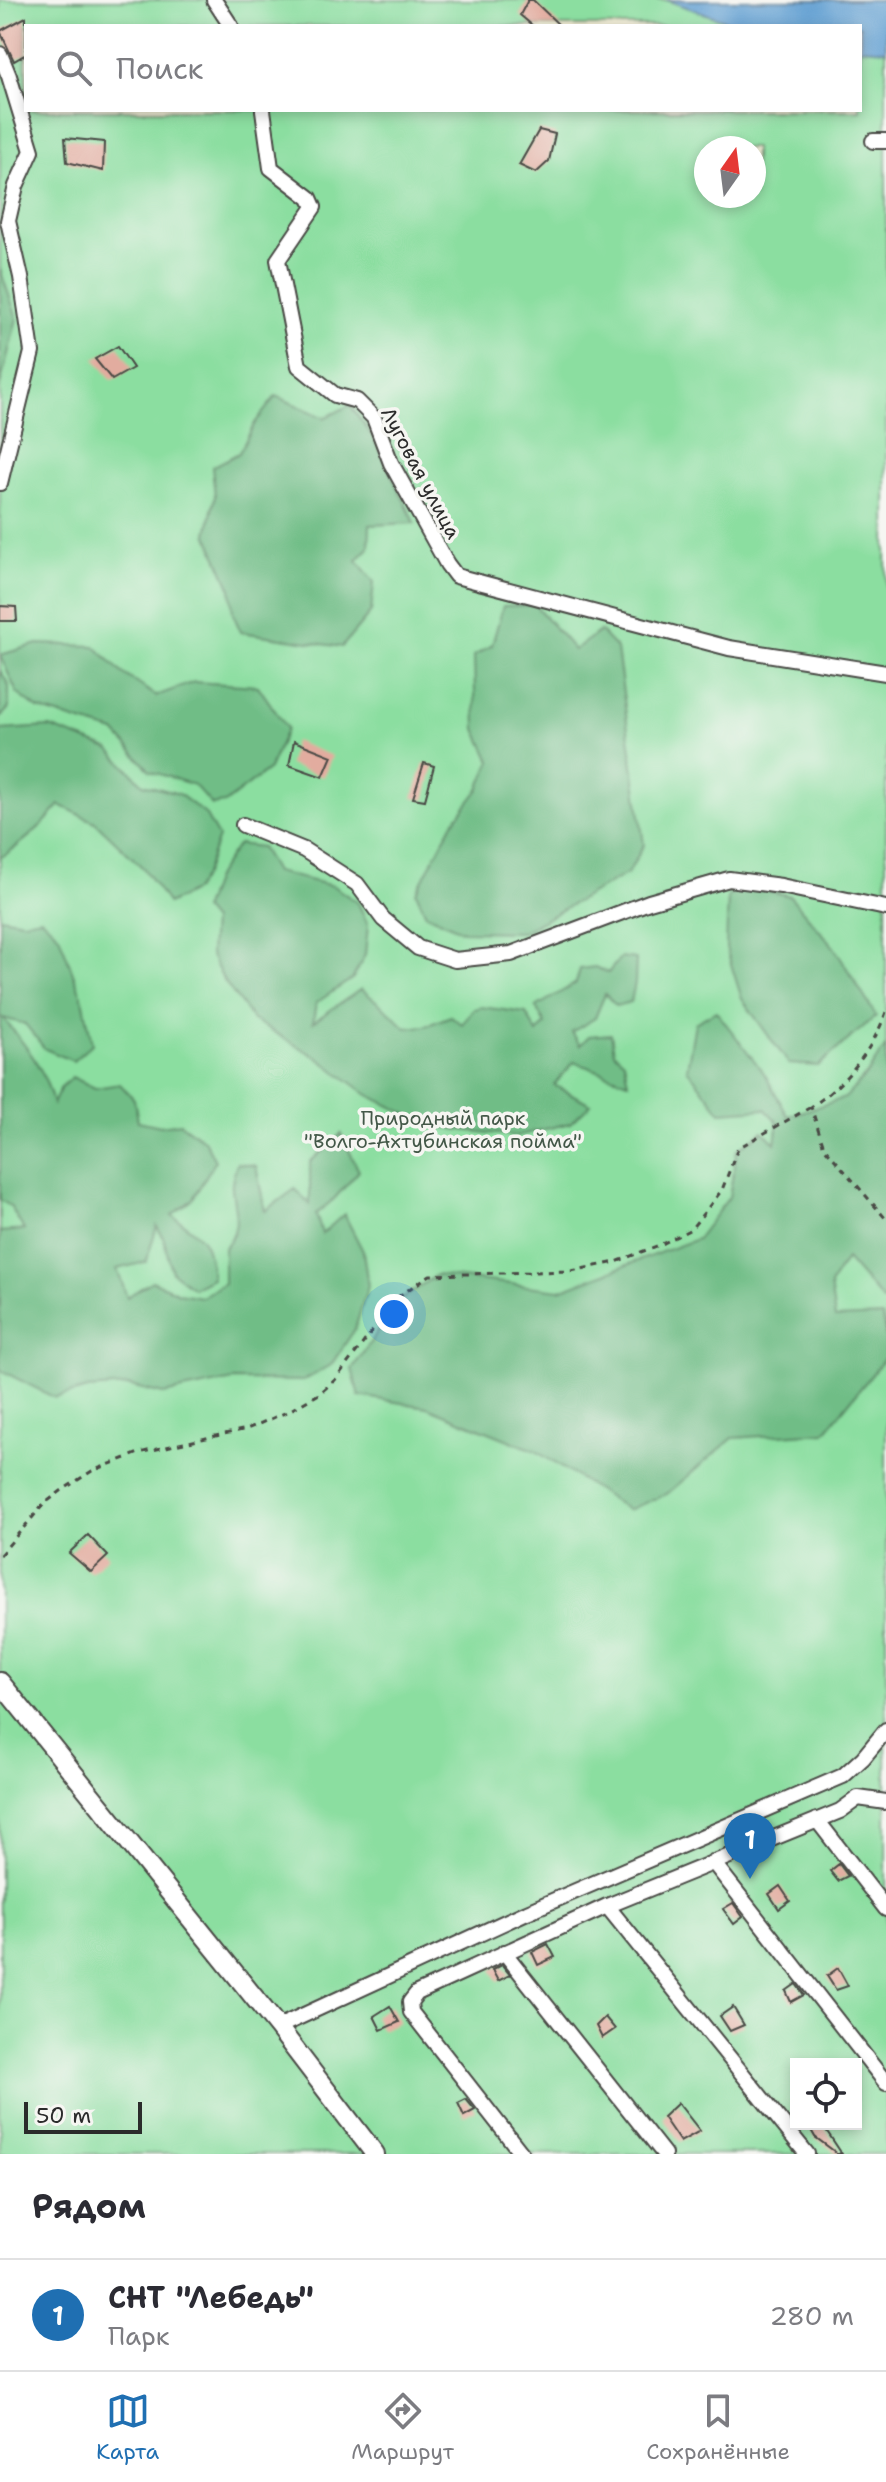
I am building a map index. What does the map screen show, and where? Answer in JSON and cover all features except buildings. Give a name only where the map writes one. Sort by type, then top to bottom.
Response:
[{"type":"street","points":[[214,0],[230,24]]},
{"type":"street","points":[[0,54],[32,151],[16,186],[8,221],[21,277],[32,352],[0,483]]},
{"type":"street","name":"Луговая улица","points":[[263,112],[271,168],[310,198],[314,207],[278,260],[299,366],[335,395],[357,401],[374,418],[391,463],[456,576],[729,648],[886,673]]},
{"type":"street","points":[[243,825],[304,850],[344,875],[357,884],[383,919],[418,948],[455,960],[511,954],[649,902],[729,879],[781,886],[886,908]]},
{"type":"street","points":[[0,1682],[278,2027],[375,2154]]},
{"type":"street","points":[[278,2027],[527,1912],[843,1776],[886,1730]]},
{"type":"street","points":[[843,1776],[858,1798]]},
{"type":"street","points":[[522,2154],[411,2012],[410,2002],[417,1993],[607,1906],[840,1811],[858,1798],[886,1802]]},
{"type":"street","points":[[817,1820],[886,1909]]},
{"type":"street","points":[[713,1862],[886,2083]]},
{"type":"street","points":[[607,1906],[807,2154]]},
{"type":"street","points":[[504,1952],[664,2154]]},
{"type":"path","points":[[0,1555],[44,1504],[92,1471],[139,1453],[247,1429],[319,1394],[335,1380],[399,1296],[430,1275],[571,1271],[616,1262],[691,1229],[722,1190],[738,1148],[811,1107],[844,1078],[878,1032],[886,1012]]},
{"type":"path","points":[[811,1107],[824,1147],[886,1219]]},
{"type":"green space","name":"Природный парк \"Волго-Ахтубинская пойма\"","points":[[0,0],[886,0],[886,2154],[0,2154]]},
{"type":"green space","points":[[0,269],[17,318],[0,386]]},
{"type":"green space","points":[[276,396],[325,418],[350,405],[373,437],[415,523],[370,525],[369,548],[357,560],[374,582],[371,612],[342,647],[241,632],[233,614],[231,589],[207,534],[215,496],[212,467],[239,453],[255,423]]},
{"type":"green space","points":[[535,605],[574,650],[600,631],[617,649],[644,845],[628,873],[522,932],[463,931],[426,914],[416,892],[452,824],[479,789],[491,761],[476,729],[474,656],[492,645],[503,606]]},
{"type":"green space","points":[[38,644],[95,646],[121,672],[156,696],[194,682],[258,686],[287,728],[269,769],[225,803],[212,805],[194,785],[150,771],[115,732],[38,709],[17,693],[0,655]]},
{"type":"green space","points":[[0,670],[9,685],[9,708],[0,718]]},
{"type":"green space","points":[[50,727],[109,749],[143,784],[179,794],[205,814],[218,837],[205,874],[195,890],[168,904],[143,868],[95,822],[60,805],[32,834],[0,858],[0,730]]},
{"type":"green space","points":[[238,844],[261,847],[275,872],[333,886],[358,903],[368,925],[365,955],[353,978],[316,1003],[313,1022],[361,989],[406,1028],[425,1026],[451,1016],[462,1024],[474,1009],[481,1007],[526,1013],[537,1033],[545,1024],[536,1007],[576,983],[580,969],[595,967],[608,973],[621,957],[636,959],[631,1002],[616,1006],[605,994],[595,1018],[572,1032],[580,1045],[589,1036],[611,1034],[614,1052],[624,1061],[628,1082],[574,1062],[554,1085],[591,1104],[570,1123],[517,1136],[433,1127],[368,1095],[318,1058],[253,1020],[224,981],[210,954],[212,921],[203,910],[215,878]]},
{"type":"green space","points":[[753,887],[790,896],[834,947],[876,1016],[818,1066],[789,1064],[742,999],[726,948],[728,896]]},
{"type":"green space","points":[[0,917],[23,921],[41,918],[59,935],[84,1003],[92,1044],[73,1061],[45,1049],[25,1024],[3,1018],[40,1068],[53,1104],[61,1087],[72,1077],[95,1088],[120,1084],[134,1099],[138,1121],[161,1126],[180,1123],[205,1141],[215,1161],[192,1200],[172,1215],[191,1229],[206,1246],[212,1278],[193,1288],[172,1272],[157,1226],[146,1262],[117,1269],[127,1297],[152,1281],[179,1293],[201,1297],[224,1283],[224,1248],[235,1226],[232,1185],[237,1163],[256,1166],[265,1211],[295,1189],[310,1204],[310,1162],[341,1134],[359,1171],[316,1214],[322,1234],[344,1214],[363,1251],[368,1286],[355,1329],[331,1365],[303,1381],[234,1380],[163,1394],[130,1386],[88,1389],[55,1398],[0,1370],[0,1232],[24,1230],[10,1206],[0,1200]]},
{"type":"green space","points":[[716,1011],[764,1073],[788,1116],[845,1098],[867,1074],[886,1046],[886,1298],[883,1301],[846,1259],[830,1285],[835,1318],[882,1316],[886,1357],[825,1432],[733,1438],[667,1494],[628,1510],[536,1451],[427,1407],[359,1396],[352,1369],[398,1302],[436,1275],[560,1290],[697,1239],[729,1197],[737,1150],[763,1131],[775,1143],[778,1122],[765,1109],[721,1112],[687,1069],[695,1023]]},
{"type":"water","points":[[666,0],[886,0],[886,50],[862,48],[862,24],[735,24]]},
{"type":"place","name":"СНТ \"Лебедь\"","points":[[750,1879]]}]
